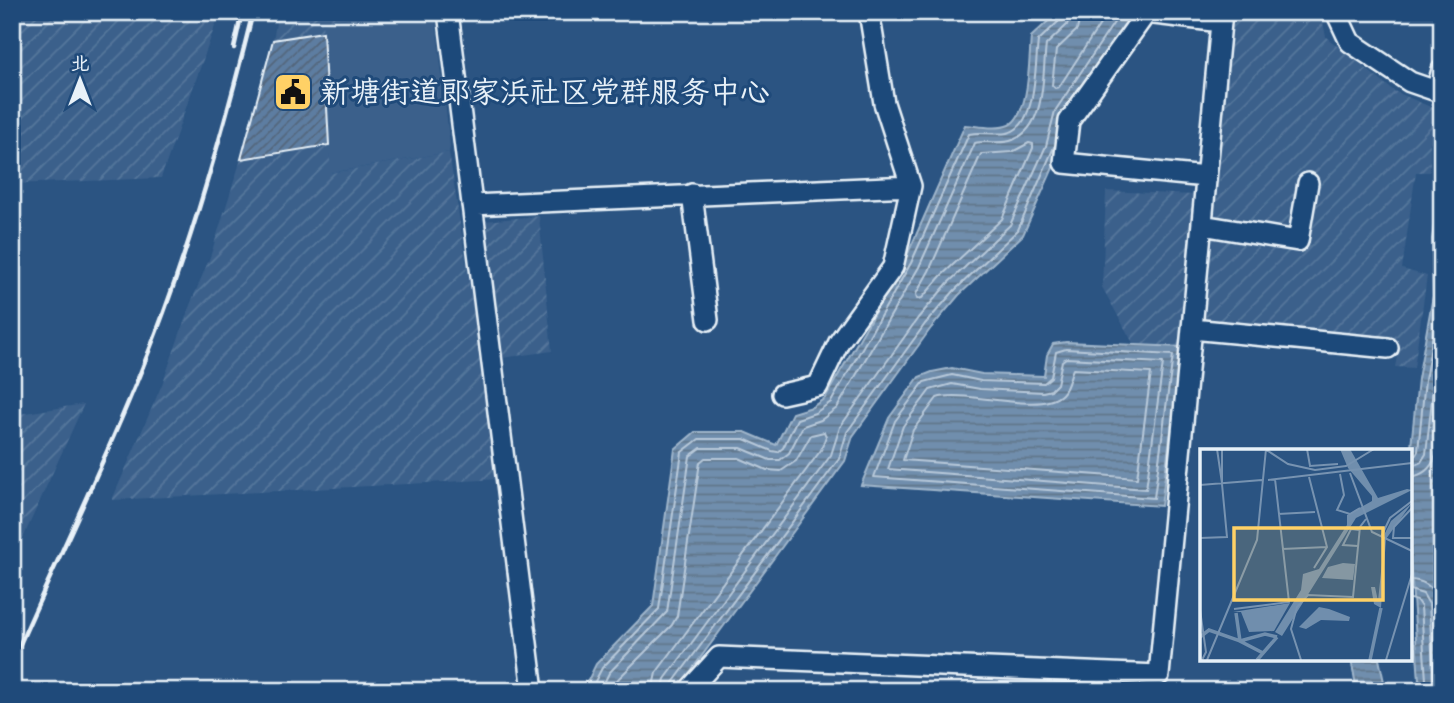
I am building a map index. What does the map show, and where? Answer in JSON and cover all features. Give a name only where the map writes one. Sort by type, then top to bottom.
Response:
[{"type":"street","points":[[448,12],[533,691]]},
{"type":"street","points":[[782,394],[818,386],[839,342],[893,267],[911,186],[884,103],[869,12]]},
{"type":"street","points":[[1336,12],[1350,42],[1409,82],[1439,92],[1442,71]]},
{"type":"street","points":[[688,691],[719,657],[1159,675],[1202,225],[1221,17],[1146,13],[1069,121],[1064,163],[1206,177]]},
{"type":"street","points":[[1202,225],[1298,241],[1308,183]]},
{"type":"street","points":[[471,205],[911,186]]},
{"type":"street","points":[[692,194],[708,320]]},
{"type":"street","points":[[1192,329],[1388,348]]},
{"type":"shaded area","points":[[12,12],[220,12],[161,178],[12,184]]},
{"type":"shaded area","points":[[278,12],[378,12],[322,22],[323,32],[273,40]]},
{"type":"shaded area","points":[[378,12],[435,12],[449,152],[330,173],[322,23]]},
{"type":"shaded area","points":[[1229,12],[1321,12],[1326,37],[1394,91],[1442,112],[1442,133],[1430,143],[1430,172],[1416,172],[1402,269],[1427,276],[1414,368],[1395,367],[1399,347],[1342,344],[1201,323],[1213,236],[1302,250],[1211,221]]},
{"type":"shaded area","points":[[329,145],[331,173],[449,152],[500,479],[112,500],[163,382],[210,257],[241,159]]},
{"type":"shaded area","points":[[1106,191],[1195,195],[1182,347],[1134,345],[1102,287]]},
{"type":"shaded area","points":[[539,216],[552,351],[502,358],[484,221]]},
{"type":"shaded area","points":[[84,404],[12,562],[12,415]]},
{"type":"water","points":[[1058,12],[1140,12],[1060,152],[1023,235],[959,295],[931,328],[853,436],[845,461],[676,691],[583,691],[596,664],[653,606],[675,449],[695,432],[745,432],[776,445],[792,413],[812,407],[825,398],[905,260],[965,125],[999,127],[1009,125],[1016,119],[1025,98],[1031,37]]},
{"type":"water","points":[[1442,173],[1442,691],[1416,691],[1419,681],[1412,585],[1411,449],[1418,379],[1433,296],[1432,239]]},
{"type":"water","points":[[1066,342],[1182,347],[1161,506],[861,485],[889,418],[919,377],[952,368],[982,374],[1044,376],[1047,355],[1053,344]]},
{"type":"water","points":[[1351,661],[1379,661],[1386,691],[1357,691]]},
{"type":"building","name":"新塘街道郎家浜社区党群服务中心","points":[[323,32],[329,145],[241,159],[273,40]]},
{"type":"railway","points":[[234,48],[242,12]]},
{"type":"railway","points":[[12,662],[110,444],[164,312],[213,163],[253,12]]},
{"type":"place","name":"新塘街道郎家浜社区党群服务中心","points":[[293,92]]}]
